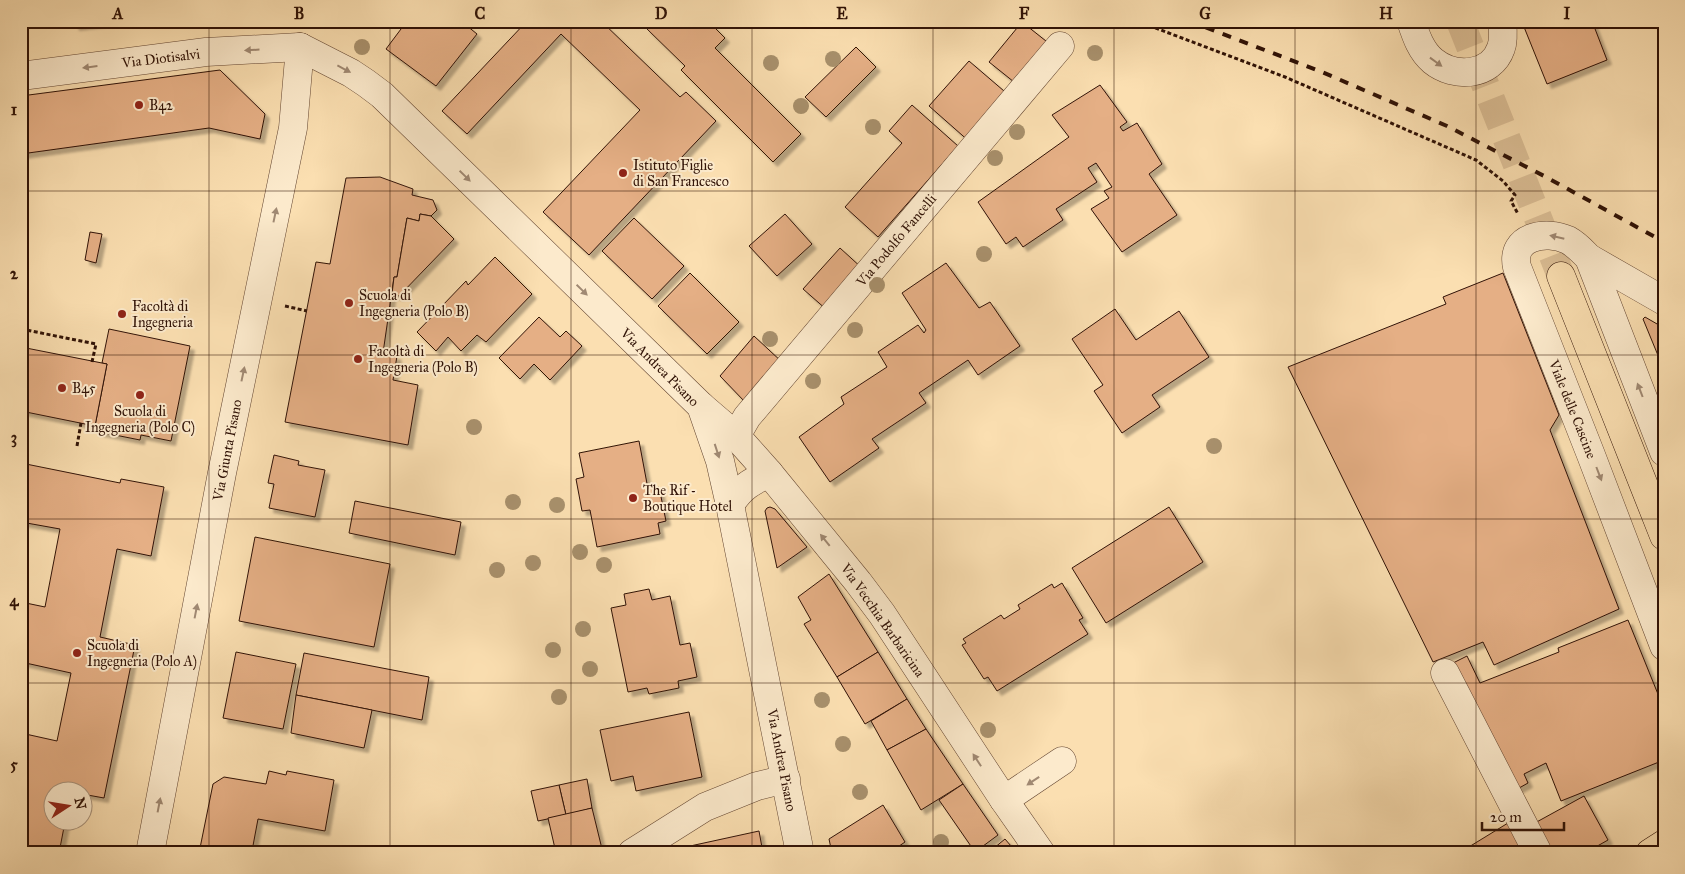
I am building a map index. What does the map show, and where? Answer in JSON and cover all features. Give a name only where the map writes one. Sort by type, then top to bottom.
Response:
[{"type":"main road","points":[[1561,276],[1664,536]]},
{"type":"main road","points":[[1650,853],[1664,844]]},
{"type":"street","points":[[1411,21],[1419,43],[1429,57],[1444,68],[1460,73],[1476,71],[1488,65],[1498,55],[1503,39],[1502,21]]},
{"type":"street","name":"Via Podolfo Fancelli","points":[[736,436],[747,417],[1060,46]]},
{"type":"street","name":"Via Diotisalvi","points":[[21,76],[206,52],[300,47]]},
{"type":"street","name":"Via Andrea Pisano","points":[[300,47],[351,73],[382,95],[701,406],[720,461],[730,505],[800,853]]},
{"type":"street","name":"Via Giunta Pisano","points":[[150,853],[222,473],[293,128],[300,47]]},
{"type":"street","points":[[1532,238],[1544,235],[1567,240],[1578,246],[1589,258],[1664,301]]},
{"type":"street","name":"Viale delle Cascine","points":[[1532,238],[1525,242],[1518,250],[1515,260],[1517,267],[1664,646]]},
{"type":"street","points":[[1589,258],[1664,452]]},
{"type":"street","name":"Via Vecchia Barbaricina","points":[[701,406],[736,436],[769,473],[858,582],[882,614],[1041,853]]},
{"type":"street","points":[[730,505],[737,494],[748,483],[769,473]]},
{"type":"street","points":[[1444,673],[1538,853]]},
{"type":"street","points":[[1004,800],[1062,761]]},
{"type":"street","points":[[632,853],[705,807],[757,786],[786,779]]},
{"type":"path","points":[[1137,21],[1285,77],[1476,160],[1504,181],[1515,195],[1511,201],[1532,238]]},
{"type":"path","points":[[285,306],[307,311]]},
{"type":"path","points":[[21,330],[96,344],[92,362]]},
{"type":"path","points":[[77,446],[81,423]]},
{"type":"building","points":[[74,21],[113,21],[75,26]]},
{"type":"building","points":[[407,21],[461,21],[477,34],[436,86],[386,49]]},
{"type":"building","name":"Istituto Figlie di San Francesco","points":[[527,21],[601,21],[680,97],[686,92],[716,121],[589,255],[543,212],[640,110],[561,34],[467,134],[442,111]]},
{"type":"building","points":[[653,21],[708,21],[725,38],[715,48],[801,134],[773,162],[681,70],[685,66],[646,28]]},
{"type":"building","points":[[1592,21],[1607,60],[1547,84],[1522,22]]},
{"type":"building","points":[[1022,22],[1051,45],[1019,86],[989,62]]},
{"type":"building","points":[[856,47],[876,67],[826,117],[805,97]]},
{"type":"building","points":[[969,61],[1011,97],[971,143],[929,106]]},
{"type":"building","name":"B42","points":[[220,70],[265,114],[260,139],[209,128],[21,154],[21,96]]},
{"type":"building","points":[[1100,85],[1127,122],[1120,127],[1123,131],[1137,123],[1162,164],[1149,174],[1177,215],[1122,252],[1091,209],[1109,198],[1104,191],[1112,187],[1096,163],[1088,168],[1097,182],[1056,209],[1063,220],[1023,247],[1016,237],[1006,244],[978,202],[1069,137],[1052,115]]},
{"type":"building","points":[[912,105],[958,146],[878,237],[845,207],[902,143],[889,131]]},
{"type":"building","name":"Scuola di Ingegneria (Polo B)","points":[[380,177],[413,189],[412,195],[433,200],[437,210],[431,216],[420,214],[419,221],[407,218],[397,277],[394,277],[383,353],[397,356],[393,380],[418,385],[408,445],[285,422],[316,262],[330,264],[346,178]]},
{"type":"building","points":[[420,214],[431,216],[454,239],[399,296],[392,294],[394,277],[397,277],[407,218],[419,221]]},
{"type":"building","points":[[785,214],[812,244],[777,276],[749,246]]},
{"type":"building","points":[[634,218],[684,266],[652,299],[602,251]]},
{"type":"building","points":[[90,232],[102,234],[96,263],[85,260]]},
{"type":"building","points":[[840,248],[863,269],[827,310],[803,289]]},
{"type":"building","points":[[495,257],[532,294],[486,342],[477,335],[461,351],[448,337],[436,351],[417,332],[466,281],[468,285]]},
{"type":"building","points":[[946,263],[979,308],[990,302],[1020,346],[978,375],[968,360],[919,393],[926,403],[872,439],[879,448],[830,482],[799,437],[844,404],[841,397],[887,367],[878,352],[918,325],[924,333],[926,330],[902,293]]},
{"type":"building","points":[[690,273],[739,322],[707,354],[658,306]]},
{"type":"building","points":[[1503,273],[1559,415],[1550,430],[1619,609],[1494,665],[1483,642],[1433,662],[1288,367],[1446,304],[1443,297]]},
{"type":"building","points":[[1115,309],[1136,340],[1179,311],[1209,357],[1152,395],[1160,407],[1122,433],[1094,391],[1103,385],[1072,339]]},
{"type":"building","points":[[539,317],[560,337],[566,331],[582,346],[550,380],[534,364],[520,379],[499,358]]},
{"type":"building","points":[[1645,317],[1664,328],[1664,370],[1643,319]]},
{"type":"building","name":"Scuola di Ingegneria (Polo C)","points":[[109,329],[190,346],[171,441],[141,435],[140,440],[95,431],[107,364],[102,363]]},
{"type":"building","points":[[754,336],[783,363],[746,403],[720,376]]},
{"type":"building","name":"B45","points":[[21,347],[107,364],[95,426],[21,411]]},
{"type":"building","points":[[639,441],[648,489],[659,487],[666,521],[658,523],[660,534],[597,547],[590,510],[582,511],[576,479],[584,477],[579,453]]},
{"type":"building","points":[[274,455],[299,461],[298,465],[325,470],[315,517],[269,508],[274,484],[268,483]]},
{"type":"building","name":"Scuola di Ingegneria (Polo A)","points":[[21,463],[120,483],[121,479],[164,487],[151,556],[117,549],[100,637],[135,645],[104,798],[92,796],[92,782],[42,782],[42,832],[63,832],[59,853],[21,853],[21,733],[57,741],[71,673],[21,662],[21,602],[45,607],[60,529],[21,522]]},
{"type":"building","points":[[355,501],[461,522],[455,555],[349,533]]},
{"type":"building","points":[[770,507],[775,509],[807,547],[777,568],[765,511]]},
{"type":"building","points":[[1169,507],[1203,562],[1106,623],[1072,568]]},
{"type":"building","points":[[255,537],[390,564],[374,647],[239,621]]},
{"type":"building","points":[[829,574],[878,652],[837,677],[804,624],[811,620],[798,597]]},
{"type":"building","points":[[1062,583],[1083,618],[1079,620],[1088,634],[997,691],[988,677],[984,679],[962,645],[966,643],[963,639],[1001,615],[1004,619],[1020,609],[1018,605],[1052,584],[1054,588]]},
{"type":"building","points":[[649,589],[652,600],[670,596],[680,645],[690,643],[697,677],[678,681],[679,688],[649,694],[647,688],[628,692],[611,608],[626,605],[624,594]]},
{"type":"building","points":[[1628,620],[1664,709],[1664,760],[1561,801],[1546,763],[1524,774],[1528,783],[1512,792],[1447,666],[1467,656],[1480,683],[1559,652],[1558,648]]},
{"type":"building","points":[[236,652],[296,664],[283,729],[223,718]]},
{"type":"building","points":[[878,652],[907,699],[865,724],[837,677]]},
{"type":"building","points":[[304,653],[429,677],[422,720],[296,695]]},
{"type":"building","points":[[296,695],[372,710],[364,748],[291,733]]},
{"type":"building","points":[[907,699],[926,729],[887,750],[871,721]]},
{"type":"building","points":[[689,712],[702,777],[636,791],[633,776],[611,781],[600,730]]},
{"type":"building","points":[[926,729],[963,784],[921,810],[887,750]]},
{"type":"building","points":[[269,771],[286,775],[287,771],[334,780],[325,831],[258,819],[252,851],[262,853],[199,853],[213,784],[224,777],[266,784]]},
{"type":"building","points":[[587,779],[592,808],[566,815],[559,785]]},
{"type":"building","points":[[963,784],[998,835],[975,852],[939,800]]},
{"type":"building","points":[[559,785],[566,815],[538,821],[531,791]]},
{"type":"building","points":[[1584,796],[1608,840],[1585,853],[1548,853],[1533,824]]},
{"type":"building","points":[[883,805],[905,842],[889,853],[832,853],[829,839]]},
{"type":"building","points":[[592,808],[603,853],[556,853],[548,818]]},
{"type":"building","points":[[1508,823],[1526,853],[1459,853]]},
{"type":"building","points":[[759,831],[763,853],[682,853],[681,848]]},
{"type":"building","points":[[1005,839],[1017,853],[988,853]]},
{"type":"tunnel","points":[[1460,21],[1561,276]]},
{"type":"railway","points":[[1189,21],[1322,72],[1447,126],[1546,177],[1664,242]]},
{"type":"place","name":"B42","points":[[139,105]]},
{"type":"place","name":"Istituto Figlie di San Francesco","points":[[623,173]]},
{"type":"place","name":"Scuola di Ingegneria (Polo B)","points":[[349,303]]},
{"type":"place","name":"Facoltà di Ingegneria","points":[[122,314]]},
{"type":"place","name":"Facoltà di Ingegneria (Polo B)","points":[[358,359]]},
{"type":"place","name":"B45","points":[[62,388]]},
{"type":"place","name":"Scuola di Ingegneria (Polo C)","points":[[140,395]]},
{"type":"place","name":"The Rif - Boutique Hotel","points":[[633,498]]},
{"type":"place","name":"Scuola di Ingegneria (Polo A)","points":[[77,653]]}]
